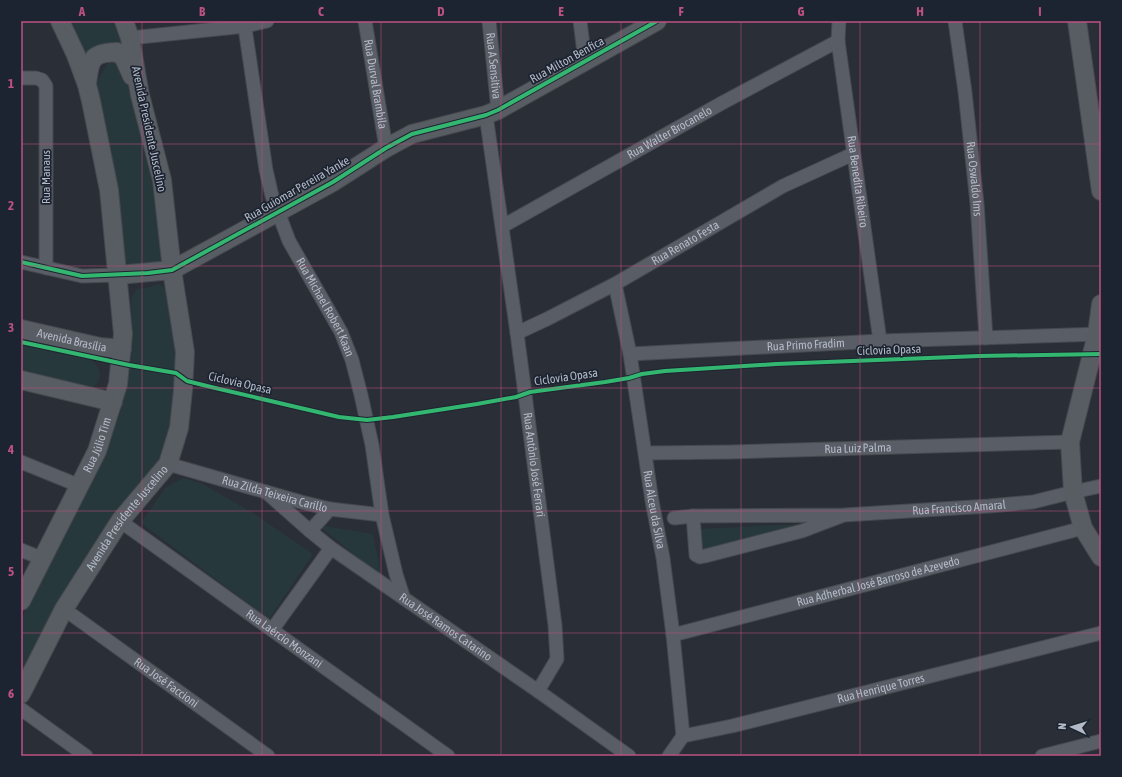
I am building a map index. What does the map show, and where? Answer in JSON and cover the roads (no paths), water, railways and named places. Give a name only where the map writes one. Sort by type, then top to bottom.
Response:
[{"type":"main road","points":[[60,21],[76,55],[87,85],[109,190],[118,275]]},
{"type":"main road","name":"Rua Milton Benfica","points":[[492,113],[657,21]]},
{"type":"main road","points":[[1077,21],[1101,191]]},
{"type":"main road","name":"Avenida Presidente Juscelino","points":[[21,694],[64,609],[120,521],[168,464],[178,428],[183,390],[184,352],[172,270],[162,180],[140,95],[127,29]]},
{"type":"main road","points":[[87,85],[90,66],[94,58],[102,53],[117,52],[124,58],[140,95]]},
{"type":"main road","name":"Rua Guiomar Pereira Yanke","points":[[118,275],[172,270],[333,182],[386,148],[412,134],[492,113]]},
{"type":"main road","points":[[169,245],[176,253],[186,258],[194,258]]},
{"type":"main road","name":"Rua Júlio Tim","points":[[21,601],[97,450],[113,402],[118,384],[123,334],[118,275]]},
{"type":"main road","points":[[1101,304],[1099,334],[1070,442],[1073,492],[1083,528],[1101,557]]},
{"type":"main road","name":"Avenida Brasília","points":[[21,329],[100,347],[122,349]]},
{"type":"main road","points":[[21,380],[113,402]]},
{"type":"street","points":[[127,29],[245,24],[267,21]]},
{"type":"street","name":"Rua Durval Brambila","points":[[365,21],[386,148]]},
{"type":"street","name":"Rua A Sensitiva","points":[[489,21],[492,113]]},
{"type":"street","points":[[580,21],[585,60]]},
{"type":"street","name":"Rua Benedita Ribeiro","points":[[839,21],[838,41],[880,341]]},
{"type":"street","name":"Rua Oswaldo Ims","points":[[955,21],[966,92],[977,203],[986,338]]},
{"type":"street","name":"Rua Michael Robert Kaan","points":[[245,24],[266,170],[272,196],[289,241],[340,332],[352,360],[372,445],[382,515],[396,574],[403,596]]},
{"type":"street","name":"Rua Walter Brocanelo","points":[[503,226],[715,107],[838,41]]},
{"type":"street","name":"Rua Manaus","points":[[21,78],[36,78],[42,80],[46,86],[46,268]]},
{"type":"street","name":"Rua Antônio José Ferrari","points":[[492,113],[503,226],[542,517],[555,632],[557,659],[538,691]]},
{"type":"street","name":"Rua Renato Festa","points":[[517,333],[615,284],[783,186],[853,154]]},
{"type":"street","points":[[21,262],[82,276],[118,275]]},
{"type":"street","name":"Rua Alceu da Silva","points":[[615,284],[630,354],[652,501],[663,558],[673,635],[683,736]]},
{"type":"street","name":"Rua Primo Fradim","points":[[630,354],[880,341],[1099,334]]},
{"type":"street","name":"Rua Luiz Palma","points":[[646,453],[747,452],[1070,442]]},
{"type":"street","points":[[21,462],[80,486]]},
{"type":"street","name":"Rua Zilda Teixeira Carillo","points":[[168,464],[330,509],[382,515]]},
{"type":"street","name":"Rua Francisco Amaral","points":[[674,518],[694,516],[844,514],[989,506],[1033,502],[1101,486]]},
{"type":"street","name":"Rua José Ramos Catarino","points":[[266,492],[331,548],[403,596],[629,756]]},
{"type":"street","points":[[310,531],[330,509]]},
{"type":"street","name":"Rua Francisco Amaral","points":[[694,516],[696,555],[700,557],[802,531],[844,514]]},
{"type":"street","name":"Rua Laércio Monzani","points":[[120,521],[448,756]]},
{"type":"street","name":"Rua Adherbal José Barroso de Azevedo","points":[[673,635],[1083,528]]},
{"type":"street","points":[[272,630],[331,548]]},
{"type":"street","points":[[21,550],[42,559]]},
{"type":"street","name":"Rua José Faccioni","points":[[64,609],[268,756]]},
{"type":"street","name":"Rua Henrique Torres","points":[[683,736],[740,724],[1101,633]]},
{"type":"street","points":[[21,709],[86,756]]},
{"type":"street","points":[[669,756],[683,736]]},
{"type":"street","points":[[1042,756],[1101,741]]}]
